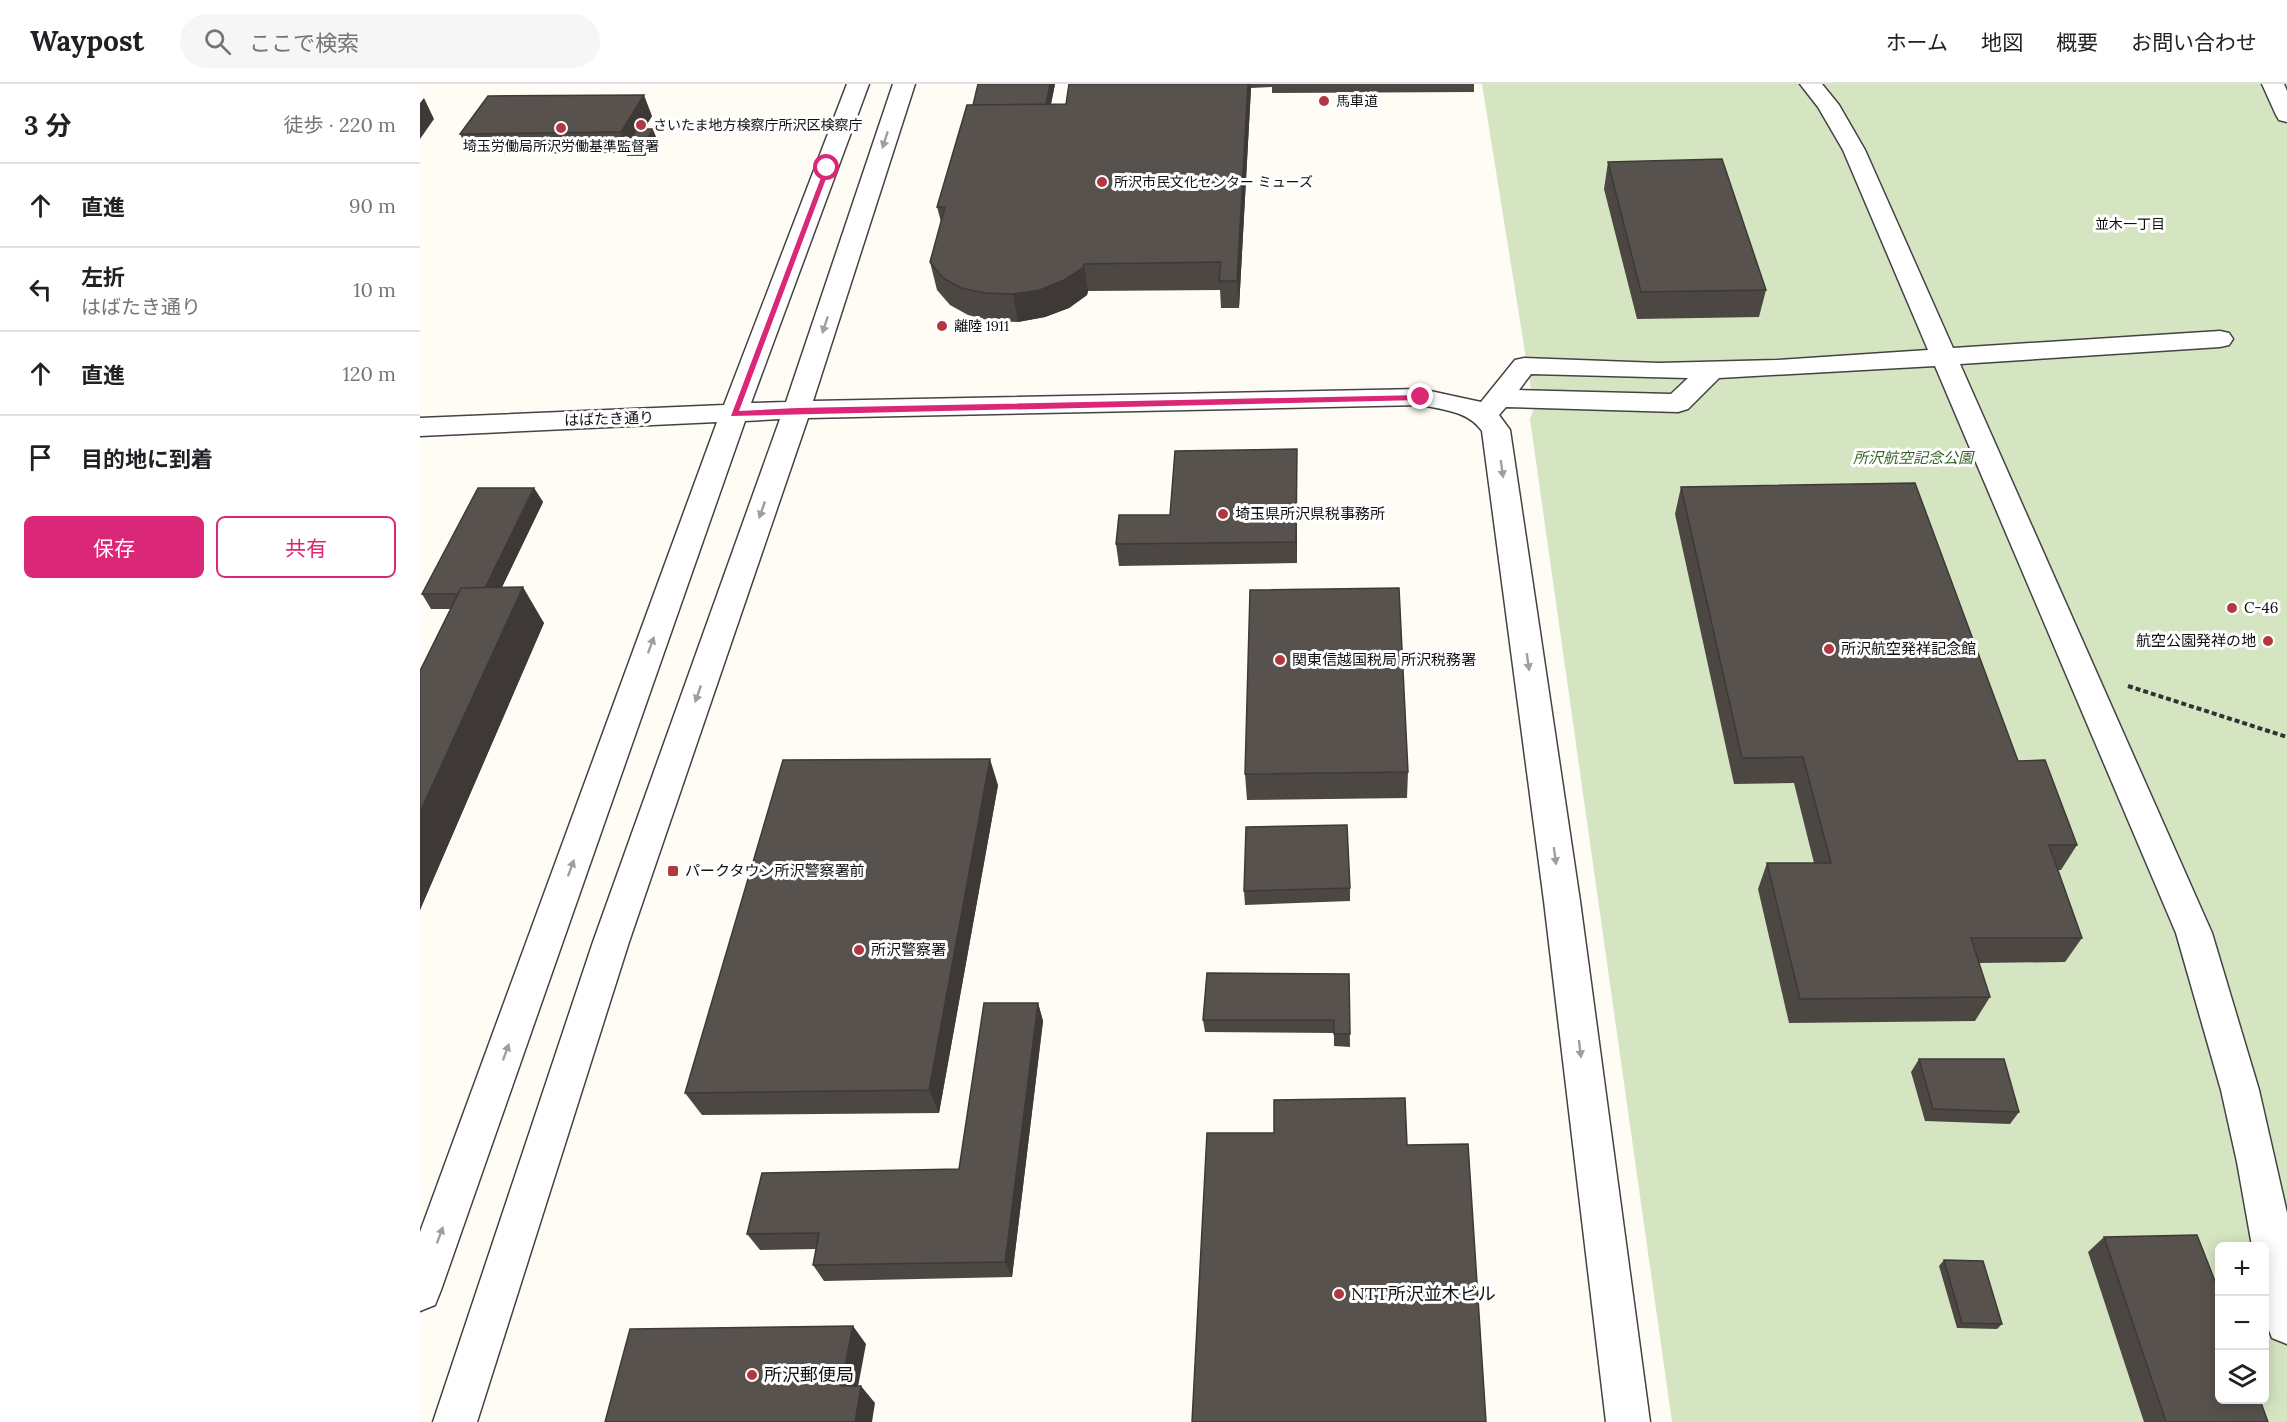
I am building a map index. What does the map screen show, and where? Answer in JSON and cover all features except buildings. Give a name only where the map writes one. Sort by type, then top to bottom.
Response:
[{"type":"street","points":[[420,1290],[734,414],[858,84]]},
{"type":"street","points":[[455,1422],[611,942],[797,410],[904,84]]},
{"type":"street","points":[[1811,84],[1828,105],[1854,150],[2189,922],[2240,1090],[2287,1323]]},
{"type":"street","points":[[2273,84],[2287,115]]},
{"type":"street","points":[[1628,1422],[1562,901],[1492,406],[1678,403],[1712,370],[1945,359],[2220,339]]},
{"type":"street","name":"はばたき通り","points":[[420,427],[797,410],[1421,397],[1492,406]]},
{"type":"path","points":[[2082,671],[2287,737]]},
{"type":"green space","name":"所沢航空記念公園","points":[[1482,84],[2287,84],[2287,1422],[1672,1422],[1530,419],[1534,408]]},
{"type":"place","name":"馬車道","points":[[1324,101]]},
{"type":"place","name":"さいたま地方検察庁所沢区検察庁","points":[[641,125]]},
{"type":"place","name":"埼玉労働局所沢労働基準監督署","points":[[561,128]]},
{"type":"place","name":"所沢市民文化センター ミューズ","points":[[1102,182]]},
{"type":"place","name":"離陸 1911","points":[[942,326]]},
{"type":"place","name":"埼玉県所沢県税事務所","points":[[1223,514]]},
{"type":"place","name":"C-46","points":[[2232,608]]},
{"type":"place","name":"航空公園発祥の地","points":[[2268,641]]},
{"type":"place","name":"所沢航空発祥記念館","points":[[1829,649]]},
{"type":"place","name":"関東信越国税局 所沢税務署","points":[[1280,660]]},
{"type":"place","name":"パークタウン所沢警察署前","points":[[673,871]]},
{"type":"place","name":"所沢警察署","points":[[859,950]]},
{"type":"place","name":"NTT所沢並木ビル","points":[[1339,1294]]},
{"type":"place","name":"所沢郵便局","points":[[752,1375]]},
{"type":"district","name":"並木一丁目","points":[[2130,224]]},
{"type":"route","points":[[827,168],[734,414],[797,410],[1421,397]]}]
